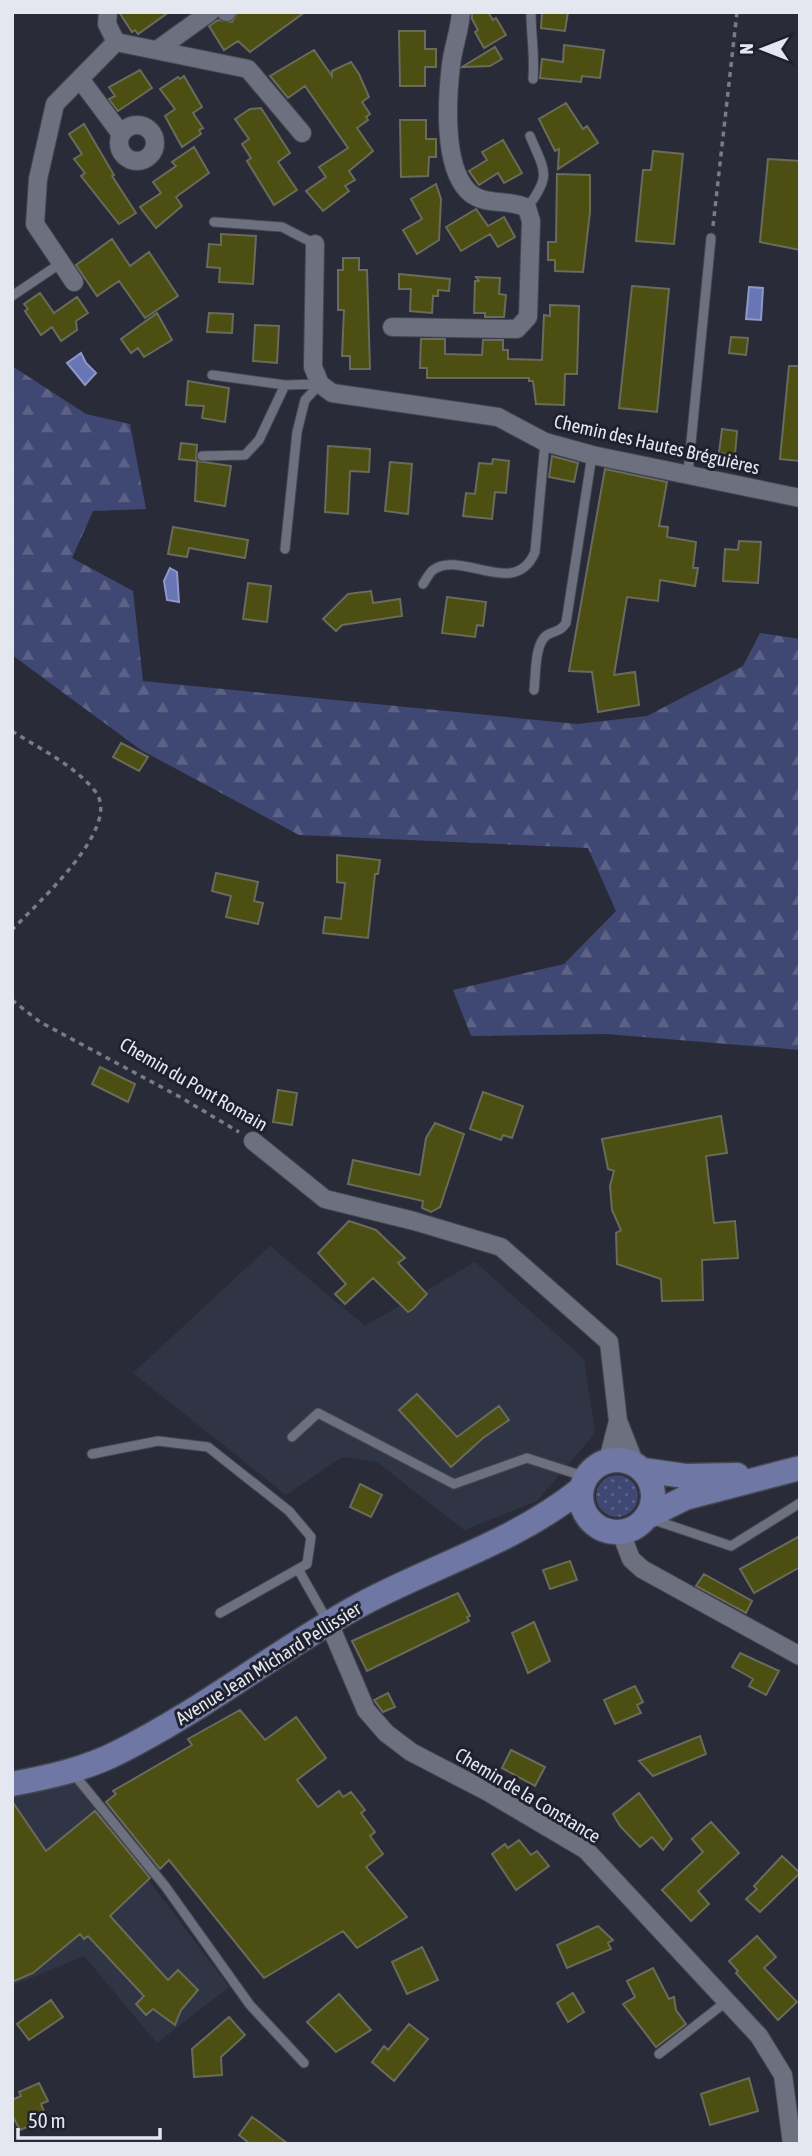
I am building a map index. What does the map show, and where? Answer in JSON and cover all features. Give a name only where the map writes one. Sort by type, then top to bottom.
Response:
[{"type":"street","points":[[107,12],[107,24],[116,42]]},
{"type":"street","points":[[158,50],[210,12]]},
{"type":"street","points":[[392,327],[517,329],[528,317],[531,221],[527,208],[514,201],[481,200],[467,190],[450,155],[451,66],[461,12]]},
{"type":"street","points":[[116,42],[248,69],[302,134]]},
{"type":"street","points":[[74,282],[35,224],[38,179],[55,104],[116,42]]},
{"type":"street","points":[[80,79],[121,134]]},
{"type":"street","points":[[315,244],[313,367],[320,384]]},
{"type":"street","name":"Chemin des Hautes Bréguières","points":[[320,384],[332,393],[498,417],[545,442],[592,455],[800,498]]},
{"type":"street","name":"Chemin du Pont Romain","points":[[253,1141],[324,1199],[414,1221],[501,1247],[609,1342],[618,1421],[639,1467]]},
{"type":"street","name":"Chemin du Pont Romain","points":[[608,1460],[618,1421]]},
{"type":"street","points":[[772,1475],[685,1476],[608,1460],[583,1483],[582,1509],[593,1524],[611,1532],[621,1533],[685,1498],[800,1468]]},
{"type":"street","points":[[639,1467],[649,1478],[653,1498],[647,1517]]},
{"type":"street","name":"Avenue Jean Michard Pellissier","points":[[12,1784],[72,1772],[118,1753],[329,1623],[385,1593],[520,1532],[583,1483]]},
{"type":"street","name":"Avenue Jean Michard Pellissier","points":[[520,1532],[593,1524]]},
{"type":"street","points":[[621,1533],[631,1559],[642,1569],[800,1656]]},
{"type":"street","name":"Chemin de la Constance","points":[[329,1623],[366,1710],[386,1733],[411,1752],[488,1792],[586,1850],[759,2036],[783,2075],[792,2144]]},
{"type":"lane","points":[[531,12],[531,44],[535,52],[533,79]]},
{"type":"lane","points":[[527,208],[541,189],[545,173],[530,135]]},
{"type":"lane","points":[[214,222],[282,227],[315,244]]},
{"type":"lane","points":[[688,473],[712,238]]},
{"type":"lane","points":[[12,296],[61,263]]},
{"type":"lane","points":[[212,375],[285,385],[320,384]]},
{"type":"lane","points":[[285,549],[297,432],[305,400],[320,384]]},
{"type":"lane","points":[[202,456],[245,455],[259,439],[285,385]]},
{"type":"lane","points":[[424,584],[433,570],[445,566],[509,573],[522,572],[530,564],[535,552],[545,442]]},
{"type":"lane","points":[[534,690],[540,644],[546,636],[560,631],[566,623],[592,455]]},
{"type":"lane","points":[[292,1437],[318,1413],[454,1484],[527,1458],[583,1483]]},
{"type":"lane","points":[[92,1454],[158,1441],[208,1447],[289,1511],[311,1537],[307,1564],[220,1613]]},
{"type":"lane","points":[[647,1517],[731,1546],[800,1503]]},
{"type":"lane","points":[[298,1569],[329,1623]]},
{"type":"lane","points":[[72,1772],[165,1886],[250,2005],[304,2063]]},
{"type":"lane","points":[[659,2054],[727,2001]]},
{"type":"path","points":[[712,238],[737,12]]},
{"type":"path","points":[[12,731],[76,773],[97,793],[101,820],[88,846],[12,930]]},
{"type":"path","name":"Chemin du Pont Romain","points":[[12,1000],[40,1022],[180,1097],[253,1141]]},
{"type":"shaded area","points":[[749,287],[763,288],[761,320],[746,319]]},
{"type":"shaded area","points":[[81,353],[96,373],[85,385],[67,363]]},
{"type":"shaded area","points":[[170,568],[177,572],[179,602],[167,600],[164,581]]},
{"type":"shaded area","points":[[270,1246],[365,1326],[475,1262],[584,1359],[595,1433],[537,1501],[464,1530],[377,1462],[342,1457],[286,1495],[133,1373]]},
{"type":"shaded area","points":[[76,1784],[229,1987],[157,2043],[84,1956],[12,1986],[12,1794]]},
{"type":"green space","points":[[12,366],[86,414],[130,424],[146,509],[93,511],[72,558],[133,591],[143,681],[577,724],[647,716],[743,666],[760,633],[800,639],[800,1050],[606,1034],[471,1036],[453,990],[564,964],[616,911],[588,848],[299,835],[141,750],[12,655]]},
{"type":"green space","points":[[617,1475],[632,1481],[638,1496],[632,1511],[617,1517],[602,1511],[596,1496],[602,1481]]},
{"type":"building","points":[[119,12],[169,12],[138,34],[135,30],[132,32]]},
{"type":"building","points":[[238,12],[305,12],[250,52],[238,41],[224,50],[209,26],[218,20],[232,22]]},
{"type":"building","points":[[472,12],[488,12],[493,20],[496,18],[506,35],[484,48],[475,32],[478,30],[472,19]]},
{"type":"building","points":[[542,12],[568,12],[565,31],[541,28]]},
{"type":"building","points":[[399,31],[425,31],[425,49],[436,49],[436,67],[425,67],[425,86],[400,86]]},
{"type":"building","points":[[564,45],[604,50],[600,78],[582,76],[581,82],[540,78],[542,59],[563,62]]},
{"type":"building","points":[[495,47],[502,59],[490,66],[462,67]]},
{"type":"building","points":[[314,50],[332,76],[332,71],[351,62],[359,74],[369,97],[362,102],[370,114],[366,117],[368,120],[357,128],[373,151],[349,171],[355,180],[345,186],[349,191],[323,211],[306,191],[326,177],[319,167],[348,148],[305,86],[288,98],[270,76]]},
{"type":"building","points":[[140,70],[152,88],[118,111],[109,99],[115,96],[109,87]]},
{"type":"building","points":[[184,76],[202,107],[193,113],[203,128],[199,130],[201,134],[182,147],[165,116],[175,109],[160,89]]},
{"type":"building","points":[[566,103],[583,129],[587,126],[598,143],[558,169],[559,149],[555,151],[539,119]]},
{"type":"building","points":[[261,108],[290,153],[278,162],[297,190],[274,205],[247,161],[251,158],[242,144],[249,139],[235,119],[250,109]]},
{"type":"building","points":[[400,120],[426,120],[426,139],[436,139],[436,157],[429,157],[428,176],[401,177]]},
{"type":"building","points":[[84,124],[136,213],[119,224],[81,176],[85,173],[74,159],[82,154],[69,134]]},
{"type":"building","points":[[503,140],[522,173],[504,183],[498,173],[479,185],[469,171],[487,160],[482,152]]},
{"type":"building","points":[[194,147],[209,173],[176,197],[182,206],[156,228],[140,207],[161,193],[153,182],[176,166],[172,162]]},
{"type":"building","points":[[653,151],[683,154],[674,244],[636,241],[643,170],[651,170]]},
{"type":"building","points":[[768,159],[800,161],[800,250],[760,242]]},
{"type":"building","points":[[557,174],[590,175],[590,212],[583,272],[555,271],[555,260],[548,260],[548,242],[556,242]]},
{"type":"building","points":[[436,184],[441,199],[439,240],[417,254],[403,230],[422,219],[411,199]]},
{"type":"building","points":[[476,209],[488,226],[504,217],[515,237],[498,247],[490,234],[461,251],[446,227]]},
{"type":"building","points":[[221,234],[256,236],[253,284],[219,282],[220,268],[207,267],[209,244],[221,245]]},
{"type":"building","points":[[112,239],[130,266],[149,252],[178,296],[145,318],[119,281],[97,296],[76,265]]},
{"type":"building","points":[[343,258],[359,258],[359,270],[367,270],[370,369],[350,369],[350,356],[342,356],[344,310],[338,310],[338,270],[343,270]]},
{"type":"building","points":[[399,274],[450,279],[449,291],[438,290],[438,296],[433,296],[432,313],[410,311],[411,289],[399,289]]},
{"type":"building","points":[[476,277],[500,278],[499,294],[506,295],[504,317],[485,317],[485,313],[474,313],[475,281],[479,281]]},
{"type":"building","points":[[632,286],[669,289],[657,412],[619,408]]},
{"type":"building","points":[[40,293],[54,313],[77,297],[88,313],[76,321],[77,330],[61,341],[52,327],[41,335],[25,311],[28,309],[24,304]]},
{"type":"building","points":[[550,305],[579,306],[577,374],[565,374],[564,405],[536,404],[533,381],[529,381],[529,378],[427,378],[427,368],[420,368],[421,339],[445,339],[445,354],[482,355],[483,340],[503,340],[503,350],[508,350],[508,359],[542,360],[544,315],[550,316]]},
{"type":"building","points":[[157,313],[172,340],[144,357],[138,348],[131,353],[121,339]]},
{"type":"building","points":[[209,313],[233,314],[232,333],[207,332]]},
{"type":"building","points":[[255,325],[279,326],[277,363],[253,361]]},
{"type":"building","points":[[731,337],[748,338],[746,355],[729,353]]},
{"type":"building","points":[[789,366],[800,366],[800,461],[780,459]]},
{"type":"building","points":[[188,381],[229,388],[225,422],[202,418],[204,406],[186,405]]},
{"type":"building","points":[[722,429],[737,431],[735,455],[719,453]]},
{"type":"building","points":[[181,443],[197,445],[196,461],[179,459]]},
{"type":"building","points":[[328,446],[370,449],[369,472],[350,471],[348,514],[325,512]]},
{"type":"building","points":[[552,456],[578,463],[574,482],[549,477]]},
{"type":"building","points":[[493,459],[509,461],[506,493],[495,492],[492,519],[463,516],[466,493],[475,494],[479,463],[492,464]]},
{"type":"building","points":[[197,461],[231,466],[225,506],[195,501]]},
{"type":"building","points":[[390,462],[412,464],[408,514],[385,511]]},
{"type":"building","points":[[605,469],[667,482],[659,526],[668,527],[667,537],[696,542],[693,568],[698,568],[695,586],[660,580],[658,601],[627,597],[614,675],[635,672],[639,705],[598,712],[592,672],[569,671]]},
{"type":"building","points":[[173,527],[248,540],[245,558],[189,548],[187,557],[168,554]]},
{"type":"building","points":[[739,541],[761,542],[758,583],[723,581],[725,549],[738,550]]},
{"type":"building","points":[[248,583],[271,586],[267,622],[243,619]]},
{"type":"building","points":[[371,591],[373,603],[400,599],[402,616],[342,625],[336,631],[323,619],[348,594]]},
{"type":"building","points":[[447,597],[486,602],[483,626],[477,625],[475,637],[442,633]]},
{"type":"building","points":[[121,743],[148,757],[139,771],[113,757]]},
{"type":"building","points":[[337,855],[380,860],[378,874],[375,874],[368,938],[323,933],[325,917],[341,919],[345,883],[337,882]]},
{"type":"building","points":[[216,873],[258,882],[254,901],[263,903],[258,924],[226,917],[231,896],[212,891]]},
{"type":"building","points":[[100,1067],[135,1084],[128,1102],[92,1084]]},
{"type":"building","points":[[278,1090],[297,1093],[292,1125],[273,1122]]},
{"type":"building","points":[[483,1092],[523,1106],[512,1138],[503,1135],[501,1140],[470,1129]]},
{"type":"building","points":[[721,1116],[727,1153],[706,1156],[714,1223],[735,1221],[738,1258],[702,1260],[703,1300],[662,1301],[661,1279],[617,1264],[616,1233],[621,1230],[612,1210],[610,1186],[614,1171],[608,1169],[602,1139]]},
{"type":"building","points":[[435,1123],[464,1134],[440,1207],[431,1212],[422,1208],[423,1201],[348,1184],[353,1160],[420,1175],[426,1138]]},
{"type":"building","points":[[349,1221],[376,1230],[405,1258],[398,1263],[427,1294],[413,1309],[408,1312],[373,1278],[345,1304],[335,1294],[346,1284],[318,1253]]},
{"type":"building","points":[[417,1394],[457,1437],[499,1406],[509,1420],[483,1438],[451,1467],[399,1410]]},
{"type":"building","points":[[360,1484],[382,1495],[371,1517],[350,1507]]},
{"type":"building","points":[[800,1536],[800,1567],[754,1593],[740,1569]]},
{"type":"building","points":[[570,1561],[577,1580],[550,1589],[543,1570]]},
{"type":"building","points":[[704,1574],[752,1601],[746,1613],[696,1586]]},
{"type":"building","points":[[458,1593],[470,1616],[467,1617],[469,1621],[367,1671],[352,1641]]},
{"type":"building","points":[[534,1622],[550,1661],[528,1673],[512,1633]]},
{"type":"building","points":[[740,1653],[779,1671],[766,1695],[749,1686],[753,1679],[732,1667]]},
{"type":"building","points":[[635,1686],[643,1702],[637,1705],[641,1713],[615,1724],[604,1700]]},
{"type":"building","points":[[388,1693],[395,1707],[383,1712],[374,1700]]},
{"type":"building","points":[[240,1710],[265,1740],[296,1717],[326,1758],[297,1780],[318,1807],[339,1791],[343,1797],[351,1792],[365,1810],[361,1813],[375,1832],[370,1836],[383,1854],[366,1867],[407,1917],[357,1948],[343,1931],[264,1978],[169,1860],[160,1869],[106,1802],[116,1794],[113,1791],[192,1745],[188,1739]]},
{"type":"building","points":[[700,1736],[706,1754],[653,1776],[639,1761]]},
{"type":"building","points":[[511,1750],[545,1767],[535,1786],[502,1768]]},
{"type":"building","points":[[639,1793],[672,1839],[663,1850],[652,1837],[640,1847],[620,1826],[613,1814]]},
{"type":"building","points":[[12,1801],[46,1851],[95,1811],[150,1878],[110,1916],[168,1980],[178,1970],[198,1990],[181,2010],[175,2025],[153,2009],[146,2015],[136,2004],[144,1996],[88,1936],[84,1939],[80,1934],[33,1973],[12,1982]]},
{"type":"building","points":[[711,1822],[739,1853],[698,1891],[709,1904],[691,1921],[662,1890],[703,1852],[692,1839]]},
{"type":"building","points":[[519,1840],[531,1855],[537,1851],[549,1866],[516,1890],[492,1854],[505,1844],[508,1848]]},
{"type":"building","points":[[782,1856],[800,1873],[760,1912],[746,1899],[757,1889],[754,1886]]},
{"type":"building","points":[[598,1926],[613,1940],[608,1943],[611,1949],[567,1968],[557,1945]]},
{"type":"building","points":[[757,1936],[776,1957],[764,1968],[797,2002],[778,2020],[736,1973],[738,1971],[729,1961]]},
{"type":"building","points":[[422,1947],[438,1980],[407,1994],[392,1962]]},
{"type":"building","points":[[653,1968],[669,1999],[674,1997],[676,2010],[686,2024],[656,2047],[623,2004],[635,1997],[627,1981]]},
{"type":"building","points":[[573,1993],[584,2012],[568,2022],[557,2003]]},
{"type":"building","points":[[339,1994],[371,2030],[336,2052],[307,2022]]},
{"type":"building","points":[[51,2000],[63,2017],[29,2040],[17,2024]]},
{"type":"building","points":[[229,2017],[245,2035],[221,2057],[222,2075],[194,2077],[192,2049]]},
{"type":"building","points":[[409,2024],[428,2039],[394,2081],[372,2062],[384,2046],[388,2050]]},
{"type":"building","points":[[749,2078],[758,2111],[710,2125],[701,2094]]},
{"type":"building","points":[[39,2083],[48,2101],[41,2104],[47,2119],[20,2130],[12,2115],[12,2100],[21,2096],[19,2092]]},
{"type":"building","points":[[252,2117],[288,2144],[250,2144],[239,2135]]}]
